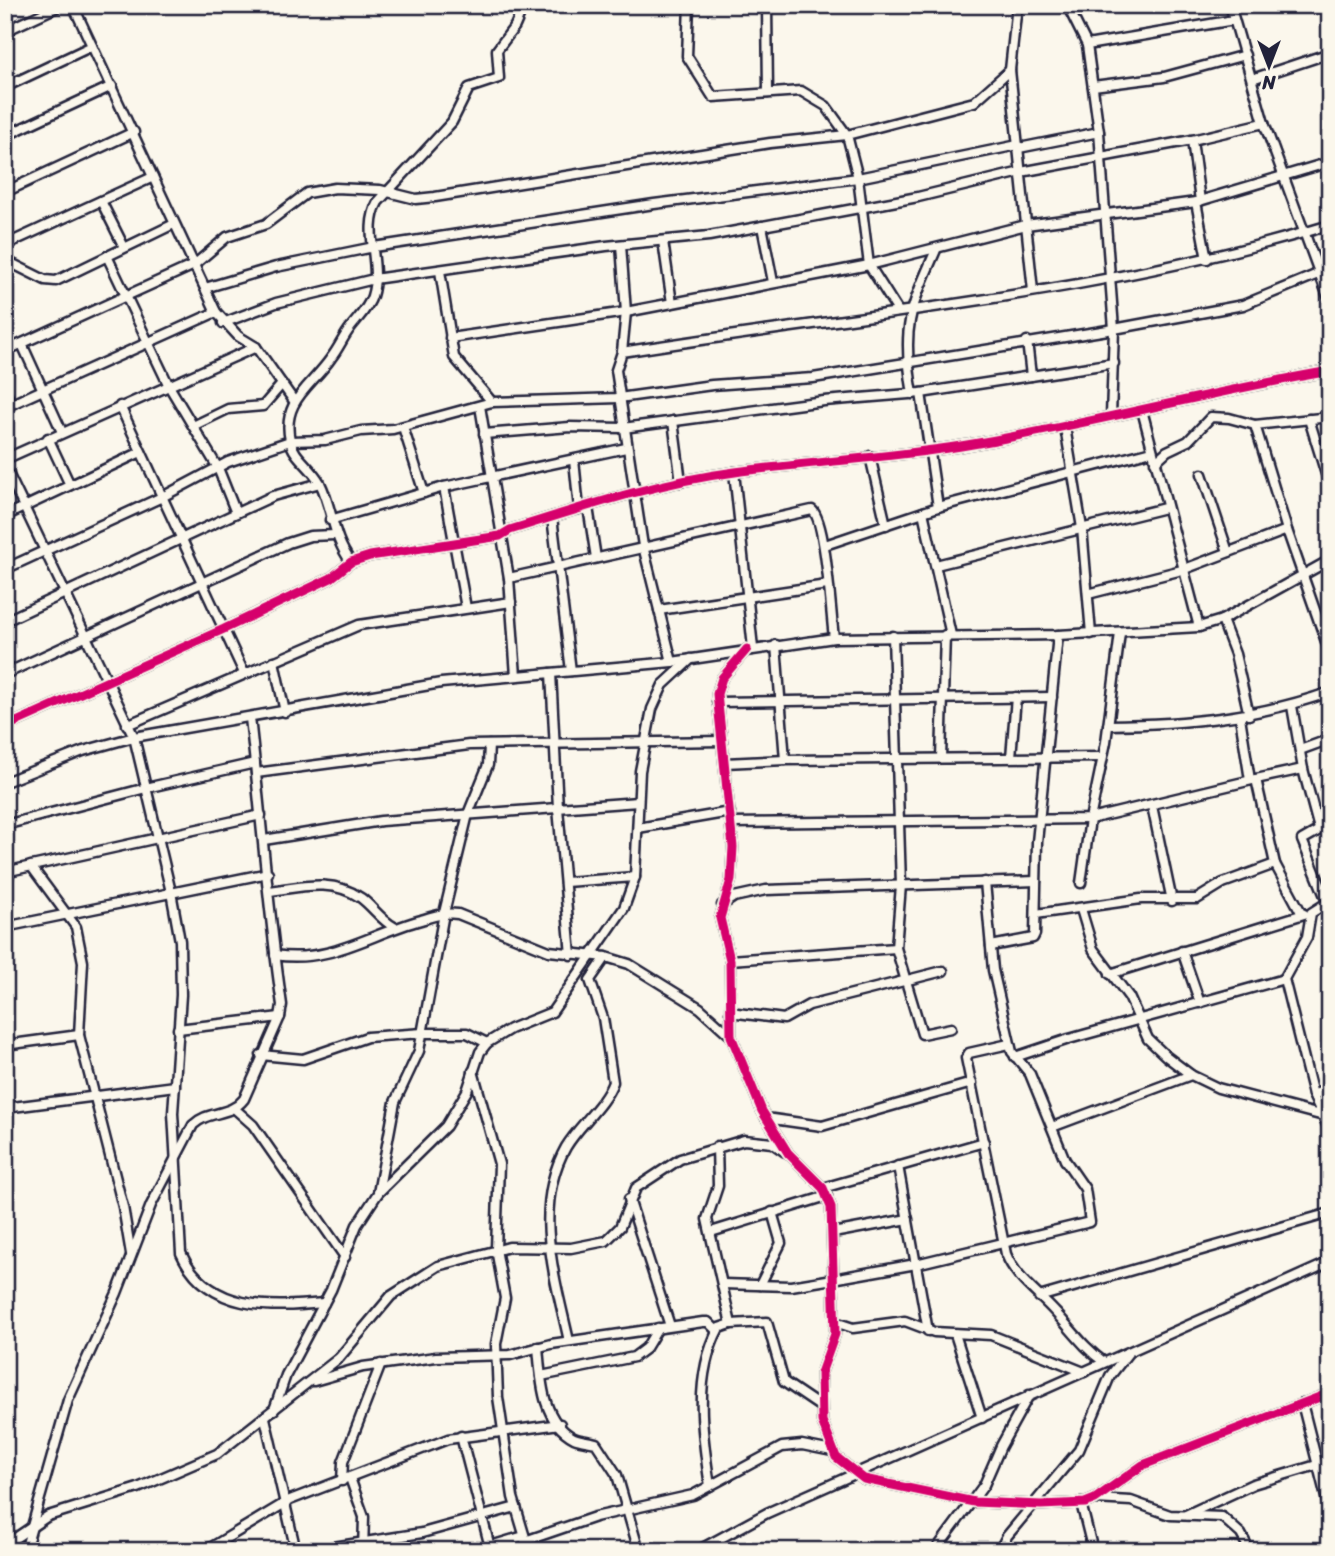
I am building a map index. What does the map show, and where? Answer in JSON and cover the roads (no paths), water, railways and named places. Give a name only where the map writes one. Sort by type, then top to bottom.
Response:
[{"type":"street","points":[[5,31],[61,5]]},
{"type":"street","points":[[74,5],[216,312],[223,323],[256,347],[294,401]]},
{"type":"street","points":[[351,562],[335,536],[320,483],[294,452],[290,441],[289,428],[294,401],[332,358],[372,296],[374,247],[371,218],[378,202],[452,122],[469,88],[499,78],[497,50],[515,26],[524,5]]},
{"type":"street","points":[[689,5],[687,56],[709,93],[718,99],[790,90],[811,94],[826,106],[847,135],[858,178],[869,265],[898,310]]},
{"type":"street","points":[[767,5],[768,93]]},
{"type":"street","points":[[1017,5],[1010,71],[1032,290]]},
{"type":"street","points":[[1068,5],[1087,46],[1099,132],[1108,279],[1114,328],[1111,416]]},
{"type":"street","points":[[1230,5],[1264,123],[1305,233],[1325,271],[1330,302]]},
{"type":"street","points":[[1087,46],[1234,20]]},
{"type":"street","points":[[5,87],[92,46]]},
{"type":"street","points":[[1252,79],[1330,53]]},
{"type":"street","points":[[1093,86],[1164,77],[1245,55]]},
{"type":"street","points":[[5,351],[194,265],[227,237],[266,224],[307,192],[335,188],[416,198],[435,197],[770,143],[847,135],[974,102],[1010,71]]},
{"type":"street","points":[[5,136],[112,86]]},
{"type":"street","points":[[223,323],[276,303],[374,279],[762,226],[861,208],[1021,172],[1192,140],[1264,123]]},
{"type":"street","points":[[5,192],[134,132]]},
{"type":"street","points":[[205,288],[276,267],[374,247],[654,204],[858,178],[1099,132]]},
{"type":"street","points":[[1192,140],[1207,259]]},
{"type":"street","points":[[450,338],[626,312],[869,265],[1026,225],[1198,202],[1330,162]]},
{"type":"street","points":[[5,245],[153,177]]},
{"type":"street","points":[[101,201],[124,247]]},
{"type":"street","points":[[5,260],[50,282],[174,224]]},
{"type":"street","points":[[622,352],[1108,279],[1207,259],[1330,225]]},
{"type":"street","points":[[762,226],[773,282]]},
{"type":"street","points":[[663,241],[671,303]]},
{"type":"street","points":[[621,245],[626,312],[622,352],[616,370],[623,428],[643,546],[672,662]]},
{"type":"street","points":[[936,250],[911,309],[908,361],[931,451],[938,507]]},
{"type":"street","points":[[107,256],[169,386],[195,425],[218,468],[236,513]]},
{"type":"street","points":[[440,271],[450,338],[458,365],[492,402]]},
{"type":"street","points":[[5,569],[162,497],[218,468],[290,441],[325,440],[361,431],[404,426],[492,402],[620,398],[712,385],[813,378],[1236,307],[1325,271]]},
{"type":"street","points":[[5,390],[8,406],[216,312]]},
{"type":"street","points":[[1027,341],[1031,376]]},
{"type":"street","points":[[22,344],[62,432]]},
{"type":"street","points":[[5,459],[256,347]]},
{"type":"street","points":[[484,434],[570,428],[623,428],[824,401],[917,393],[1114,362]]},
{"type":"street","points":[[5,727],[224,629],[331,578],[351,562],[370,555],[500,536],[634,492],[681,482],[734,472],[931,451],[1065,427],[1235,387],[1330,371]]},
{"type":"street","points":[[195,425],[228,410],[262,406],[282,384]]},
{"type":"street","points":[[120,406],[244,673]]},
{"type":"street","points":[[480,406],[509,578],[516,676]]},
{"type":"street","points":[[1142,410],[1165,508],[1199,627]]},
{"type":"street","points":[[1155,462],[1167,451],[1188,441],[1211,417],[1255,425],[1330,417]]},
{"type":"street","points":[[1308,419],[1330,487]]},
{"type":"street","points":[[673,421],[681,482]]},
{"type":"street","points":[[1255,425],[1287,530],[1330,653]]},
{"type":"street","points":[[404,426],[424,493]]},
{"type":"street","points":[[1065,427],[1082,528],[1091,634]]},
{"type":"street","points":[[48,438],[70,485]]},
{"type":"street","points":[[330,520],[444,487],[626,448]]},
{"type":"street","points":[[825,545],[938,507],[1152,450]]},
{"type":"street","points":[[5,516],[141,452]]},
{"type":"street","points":[[870,456],[886,525]]},
{"type":"street","points":[[574,460],[579,509]]},
{"type":"street","points":[[5,467],[134,737],[171,892],[180,941],[175,1086],[181,1254],[186,1263],[211,1288],[229,1298],[257,1307],[324,1303]]},
{"type":"street","points":[[734,472],[750,649],[722,678],[717,702],[732,823],[731,880],[722,905],[720,923],[730,960],[731,1036],[766,1118],[788,1153],[825,1191],[831,1206],[835,1322],[833,1342],[821,1373],[821,1407],[824,1430],[832,1451],[856,1474],[873,1482],[974,1502],[1031,1505],[1081,1503],[1095,1499],[1131,1501],[1170,1515],[1222,1517],[1241,1534],[1250,1551]]},
{"type":"street","points":[[1202,474],[1228,552]]},
{"type":"street","points":[[5,621],[273,496],[320,483]]},
{"type":"street","points":[[444,487],[466,608]]},
{"type":"street","points":[[589,507],[596,558]]},
{"type":"street","points":[[936,565],[1165,508]]},
{"type":"street","points":[[509,578],[812,510],[818,517],[825,545],[834,638]]},
{"type":"street","points":[[923,512],[936,565],[948,635],[942,758]]},
{"type":"street","points":[[552,517],[571,671]]},
{"type":"street","points":[[1088,594],[1182,570],[1287,530]]},
{"type":"street","points":[[5,674],[200,581],[299,538],[335,536]]},
{"type":"street","points":[[5,782],[82,751],[134,737],[408,688],[672,662],[834,638],[1058,635],[1199,627],[1222,620],[1330,560]]},
{"type":"street","points":[[659,610],[827,585]]},
{"type":"street","points":[[127,725],[244,673],[372,621],[511,603]]},
{"type":"street","points":[[1222,620],[1235,654],[1253,780],[1275,864],[1306,914],[1307,937],[1284,979],[1313,1095],[1320,1115],[1330,1131]]},
{"type":"street","points":[[1081,883],[1108,725],[1120,633]]},
{"type":"street","points":[[991,946],[1033,938],[1040,819],[1058,635]]},
{"type":"street","points":[[893,636],[901,885],[895,948],[922,1034],[951,1028]]},
{"type":"street","points":[[776,645],[785,760]]},
{"type":"street","points":[[274,1412],[286,1375],[324,1303],[358,1225],[378,1193],[438,1136],[463,1099],[487,1043],[510,1029],[552,1012],[624,908],[635,877],[638,803],[645,742],[655,699],[663,685],[691,659]]},
{"type":"street","points":[[274,662],[285,712]]},
{"type":"street","points":[[551,673],[558,808],[571,955]]},
{"type":"street","points":[[1108,725],[1195,723],[1244,716],[1292,706],[1330,692]]},
{"type":"street","points":[[717,702],[895,697],[1052,697]]},
{"type":"street","points":[[1011,757],[1016,697]]},
{"type":"street","points":[[1292,706],[1303,769],[1319,829]]},
{"type":"street","points":[[25,1551],[68,1400],[151,1205],[198,1120],[235,1109],[244,1099],[261,1055],[280,1017],[282,1005],[250,718]]},
{"type":"street","points":[[1300,750],[1330,739]]},
{"type":"street","points":[[5,825],[146,788],[256,768],[352,763],[442,747],[722,741]]},
{"type":"street","points":[[378,1193],[395,1102],[416,1060],[444,914],[468,814],[488,765],[489,745]]},
{"type":"street","points":[[725,763],[1102,757]]},
{"type":"street","points":[[732,823],[1090,819],[1303,769]]},
{"type":"street","points":[[264,840],[381,821],[638,803]]},
{"type":"street","points":[[1152,806],[1172,901]]},
{"type":"street","points":[[638,828],[730,812]]},
{"type":"street","points":[[7,871],[261,815]]},
{"type":"street","points":[[1110,974],[1306,914],[1328,901],[1302,840],[1330,824]]},
{"type":"street","points":[[5,847],[5,896]]},
{"type":"street","points":[[1036,915],[1141,899],[1197,899],[1223,883],[1275,864]]},
{"type":"street","points":[[31,866],[70,916],[82,950],[79,1035],[123,1206],[131,1257]]},
{"type":"street","points":[[5,928],[268,873]]},
{"type":"street","points":[[565,882],[635,877]]},
{"type":"street","points":[[722,905],[734,897],[766,890],[1036,881]]},
{"type":"street","points":[[723,1283],[790,1286],[833,1279],[916,1264],[1090,1222],[1085,1189],[1065,1160],[1030,1074],[1015,1057],[1009,1044],[991,946],[985,882]]},
{"type":"street","points":[[269,891],[332,884],[360,897],[377,917],[394,928]]},
{"type":"street","points":[[1081,909],[1093,948],[1129,997],[1139,1021],[1154,1045],[1191,1075],[1231,1093],[1320,1115]]},
{"type":"street","points":[[275,955],[295,959],[321,957],[394,928],[444,914],[466,916],[549,951],[606,957],[629,964],[700,1008],[731,1036]]},
{"type":"street","points":[[730,960],[895,948]]},
{"type":"street","points":[[1182,951],[1200,1003]]},
{"type":"street","points":[[569,1341],[548,1246],[552,1174],[570,1140],[613,1082],[603,1018],[590,980],[606,957]]},
{"type":"street","points":[[730,1012],[779,1020],[809,1005],[943,971]]},
{"type":"street","points":[[1015,1057],[1069,1039],[1284,979]]},
{"type":"street","points":[[178,1029],[280,1017]]},
{"type":"street","points":[[261,1055],[303,1059],[367,1037],[423,1032],[467,1033],[487,1043]]},
{"type":"street","points":[[5,1045],[79,1035]]},
{"type":"street","points":[[1009,1044],[966,1056],[1004,1243],[1011,1265],[1082,1346],[1104,1362]]},
{"type":"street","points":[[474,1071],[499,1164],[496,1249],[505,1290],[496,1357],[502,1431],[516,1507],[529,1551]]},
{"type":"street","points":[[1052,1127],[1191,1075]]},
{"type":"street","points":[[766,1118],[822,1126],[972,1083]]},
{"type":"street","points":[[5,1108],[175,1086]]},
{"type":"street","points":[[1313,1095],[1330,1088]]},
{"type":"street","points":[[235,1109],[253,1125],[345,1257]]},
{"type":"street","points":[[5,1532],[7,1544],[32,1525],[63,1510],[138,1488],[192,1467],[224,1450],[339,1358],[391,1296],[409,1282],[438,1266],[496,1249],[548,1246],[571,1248],[613,1238],[636,1188],[680,1159],[717,1146],[744,1140],[766,1141],[788,1153]]},
{"type":"street","points":[[710,1231],[772,1212],[898,1166],[985,1142]]},
{"type":"street","points":[[717,1146],[718,1186],[708,1215],[731,1324]]},
{"type":"street","points":[[898,1166],[928,1331]]},
{"type":"street","points":[[629,1199],[670,1326]]},
{"type":"street","points":[[760,1285],[781,1243],[772,1212]]},
{"type":"street","points":[[1040,1297],[1330,1213]]},
{"type":"street","points":[[833,1233],[908,1219]]},
{"type":"street","points":[[697,1551],[766,1513],[1329,1262],[1330,1273]]},
{"type":"street","points":[[307,1384],[336,1373],[381,1364],[436,1357],[496,1357],[569,1341],[705,1321],[717,1331]]},
{"type":"street","points":[[835,1322],[853,1328],[905,1321],[928,1331],[991,1335],[1084,1372]]},
{"type":"street","points":[[710,1486],[701,1405],[706,1371],[717,1331],[731,1324],[768,1322],[785,1382],[821,1407]]},
{"type":"street","points":[[541,1376],[634,1357],[646,1348],[658,1328]]},
{"type":"street","points":[[955,1334],[982,1418]]},
{"type":"street","points":[[538,1347],[543,1397],[571,1436],[600,1446],[617,1475],[639,1551]]},
{"type":"street","points":[[999,1551],[1031,1505],[1079,1450],[1110,1376],[1130,1350]]},
{"type":"street","points":[[363,1546],[364,1517],[346,1479],[343,1462],[381,1364]]},
{"type":"street","points":[[1095,1499],[1143,1465],[1330,1393]]},
{"type":"street","points":[[935,1551],[974,1502],[1029,1395]]},
{"type":"street","points":[[1302,1403],[1330,1513]]},
{"type":"street","points":[[265,1418],[296,1551]]},
{"type":"street","points":[[205,1551],[285,1503],[461,1436],[560,1424]]},
{"type":"street","points":[[461,1436],[490,1548]]},
{"type":"street","points":[[474,1551],[626,1510],[682,1499],[782,1447],[802,1445],[832,1451]]},
{"type":"street","points":[[1183,1516],[1253,1485],[1330,1461]]},
{"type":"street","points":[[1081,1503],[1093,1551]]},
{"type":"street","points":[[308,1551],[363,1546],[516,1507]]},
{"type":"street","points":[[1314,1551],[1330,1547]]}]
